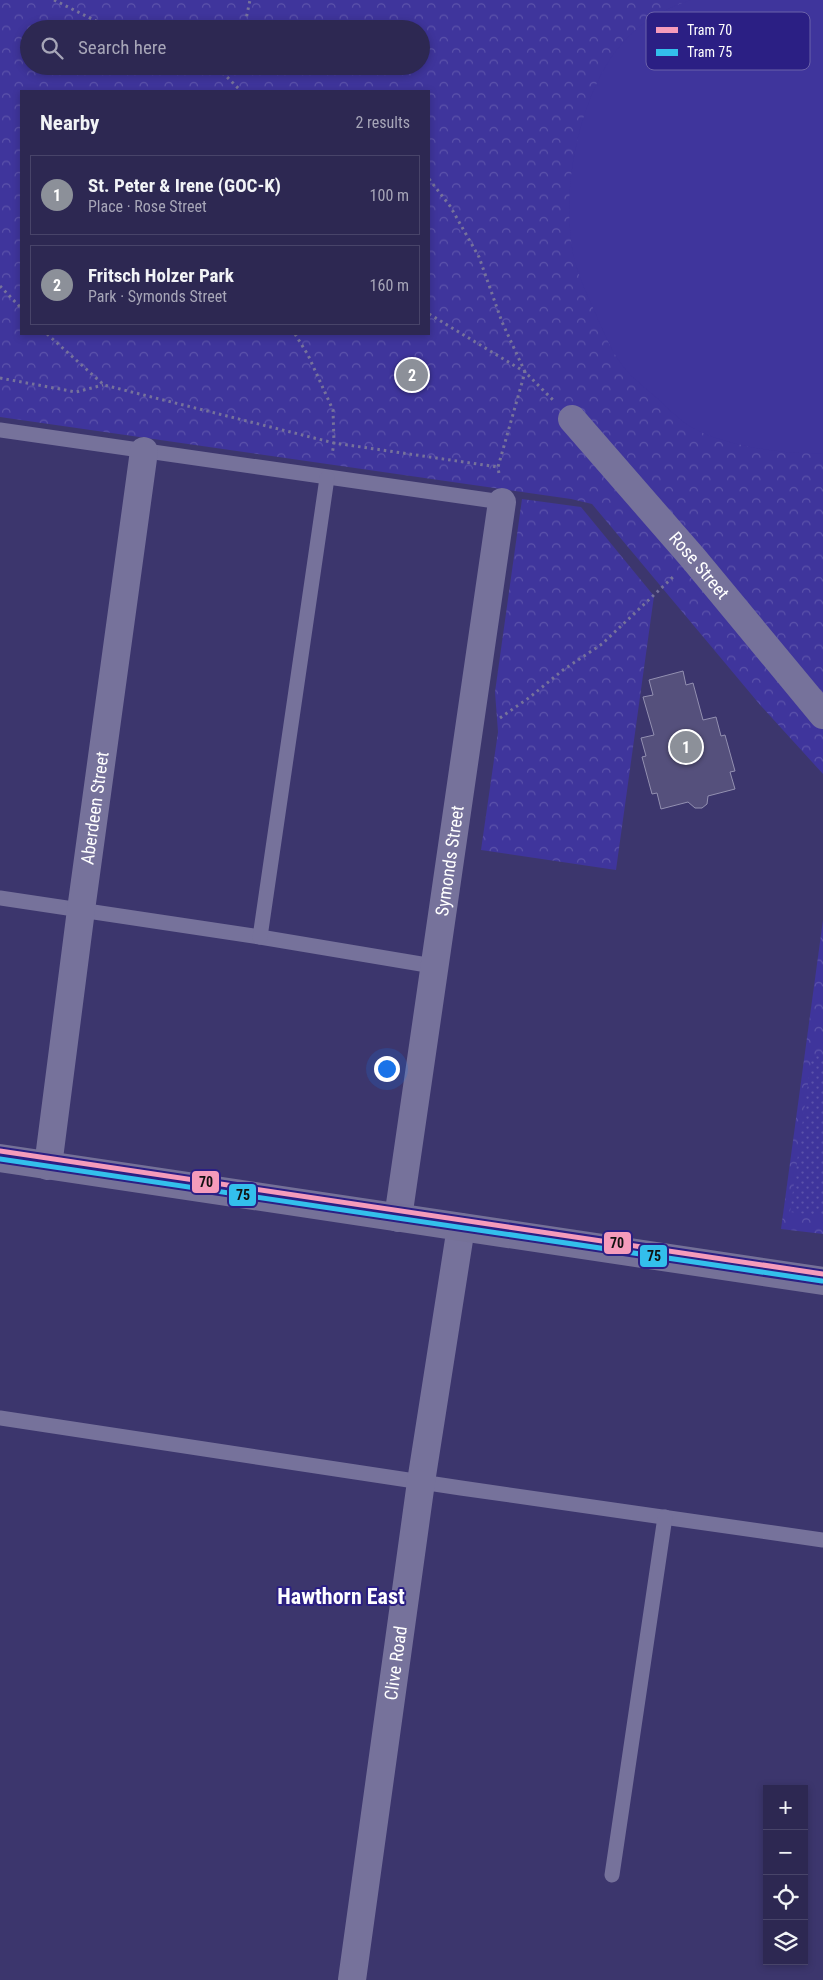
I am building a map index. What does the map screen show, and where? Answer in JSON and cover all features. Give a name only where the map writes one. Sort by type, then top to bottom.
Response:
[{"type":"main road","points":[[0,1158],[823,1281]]},
{"type":"street","name":"Rose Street","points":[[572,419],[693,558],[823,715]]},
{"type":"street","name":"Aberdeen Street","points":[[48,1166],[144,451]]},
{"type":"street","name":"Symonds Street","points":[[398,1218],[433,966],[502,502]]},
{"type":"street","name":"Clive Road","points":[[352,1980],[422,1482],[461,1227]]},
{"type":"lane","points":[[0,430],[502,502]]},
{"type":"lane","points":[[260,937],[328,478]]},
{"type":"lane","points":[[0,898],[260,937],[433,966]]},
{"type":"lane","points":[[0,1418],[823,1540]]},
{"type":"lane","points":[[612,1875],[665,1517]]},
{"type":"path","points":[[54,0],[94,20]]},
{"type":"path","points":[[246,20],[250,0]]},
{"type":"path","points":[[225,75],[240,90]]},
{"type":"path","points":[[430,180],[450,206],[479,257],[502,322],[525,372],[498,467],[502,502]]},
{"type":"path","points":[[0,286],[20,307]]},
{"type":"path","points":[[430,315],[525,372],[572,419]]},
{"type":"path","points":[[48,335],[104,385],[334,443],[498,467]]},
{"type":"path","points":[[295,335],[308,355],[333,410],[334,443],[328,478]]},
{"type":"path","points":[[0,378],[76,392],[104,385]]},
{"type":"path","points":[[499,719],[563,670],[602,644],[693,558]]},
{"type":"green space","points":[[0,0],[823,0],[823,774],[761,706],[592,504],[571,499],[0,417]]},
{"type":"green space","points":[[691,0],[823,0],[823,453],[773,451],[737,444],[705,434],[682,421],[633,377],[617,358],[597,317],[575,262],[569,219],[569,202],[572,167],[579,133],[600,76],[622,43],[636,30],[646,22],[646,70],[810,70],[810,12],[663,12]]},
{"type":"green space","points":[[522,499],[581,507],[654,596],[616,870],[481,850],[498,732],[495,692]]},
{"type":"green space","points":[[823,920],[823,1234],[781,1229]]},
{"type":"green space","points":[[812,1055],[823,1057],[823,1216],[790,1212]]},
{"type":"building","points":[[683,671],[686,685],[693,683],[703,720],[716,717],[721,736],[725,735],[735,771],[730,772],[735,789],[708,796],[707,804],[702,808],[695,808],[688,802],[661,809],[657,793],[652,794],[642,757],[646,756],[641,738],[654,735],[643,697],[653,695],[649,680]]},
{"type":"tram line","name":"70","points":[[0,1151],[823,1274]]},
{"type":"tram line","name":"75","points":[[0,1159],[822,1281]]},
{"type":"place","name":"Fritsch Holzer Park","points":[[412,375]]},
{"type":"place","name":"St. Peter & Irene (GOC-K)","points":[[686,747]]},
{"type":"district","name":"Hawthorn East","points":[[341,1596]]}]
